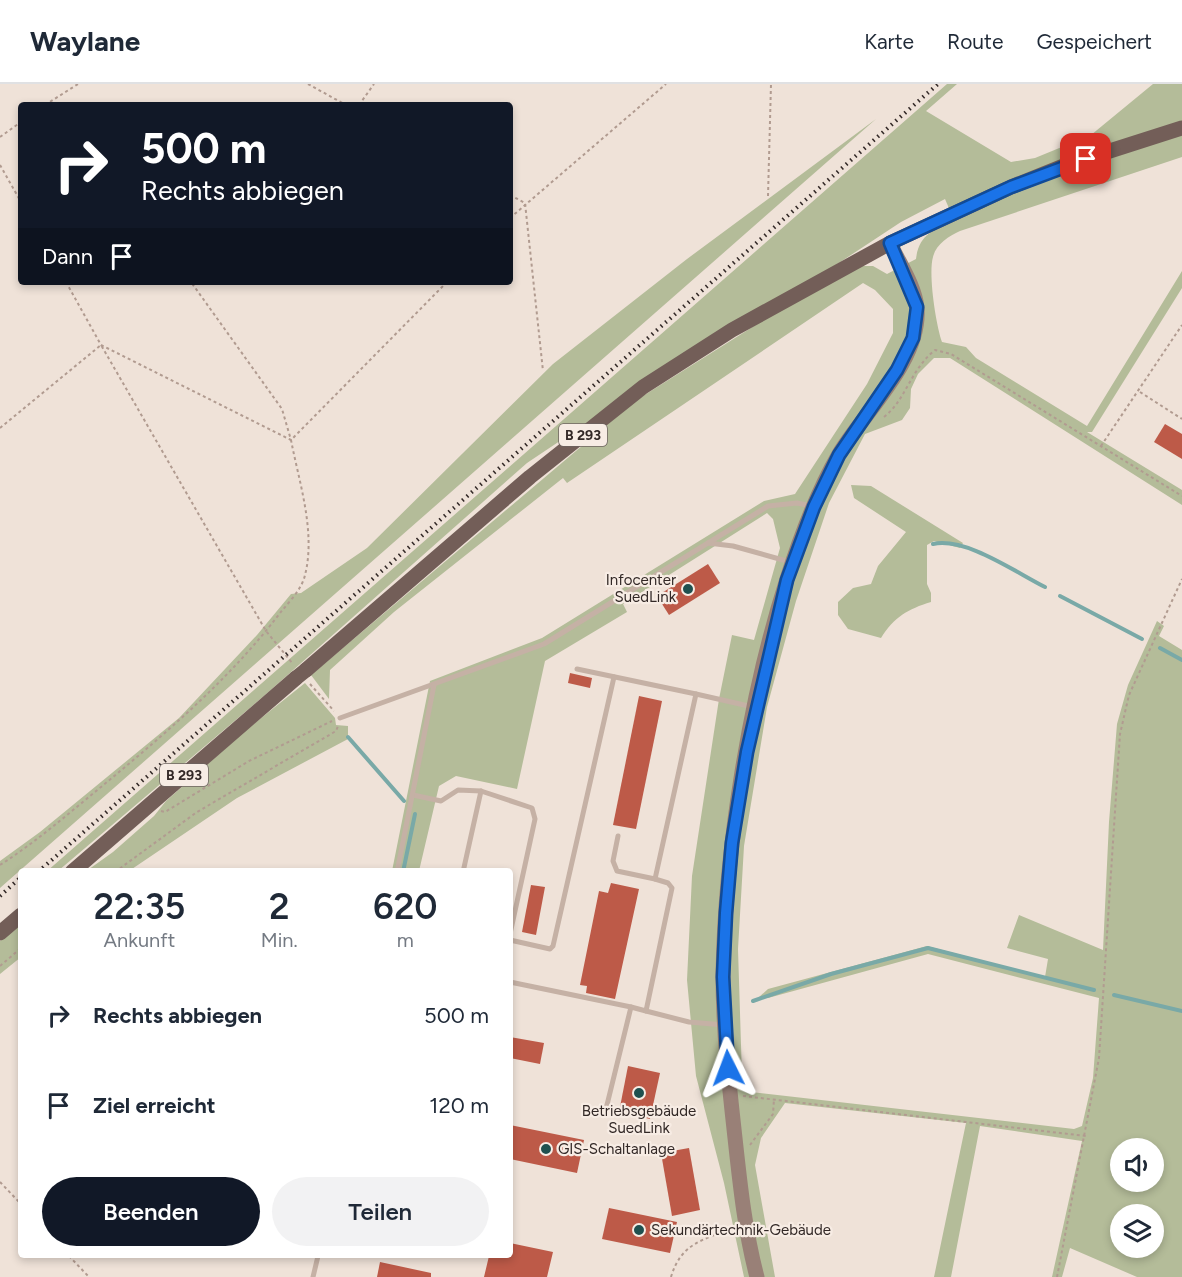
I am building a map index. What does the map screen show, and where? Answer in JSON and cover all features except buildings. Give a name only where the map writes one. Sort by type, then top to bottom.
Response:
[{"type":"main road","name":"B 293","points":[[77,868],[530,477],[642,387],[732,330],[890,243],[1011,187],[1066,165],[1182,129]]},
{"type":"main road","points":[[757,1277],[747,1222],[730,1095],[723,977],[732,843],[756,707],[793,563],[814,507],[839,455],[897,370],[913,338],[917,307],[890,243]]},
{"type":"main road","points":[[0,933],[18,918]]},
{"type":"lane","points":[[340,717],[434,686],[544,644],[768,506],[797,503],[814,507]]},
{"type":"lane","points":[[708,543],[733,546],[793,563]]},
{"type":"lane","points":[[577,669],[756,707]]},
{"type":"lane","points":[[513,941],[550,949],[553,946],[614,677]]},
{"type":"lane","points":[[399,868],[434,686]]},
{"type":"lane","points":[[655,879],[696,694]]},
{"type":"lane","points":[[412,795],[441,801],[458,790],[481,791],[532,808],[535,819],[513,920]]},
{"type":"lane","points":[[464,868],[481,791]]},
{"type":"lane","points":[[618,836],[613,861],[617,871],[668,883],[672,888],[646,1011]]},
{"type":"lane","points":[[513,983],[632,1007],[689,1022],[726,1025]]},
{"type":"lane","points":[[605,1113],[632,1007]]},
{"type":"lane","points":[[313,1277],[318,1258]]},
{"type":"path","points":[[49,102],[78,84]]},
{"type":"path","points":[[308,84],[341,102]]},
{"type":"path","points":[[360,102],[374,84]]},
{"type":"path","points":[[513,215],[666,84]]},
{"type":"path","points":[[768,196],[771,84]]},
{"type":"path","points":[[0,137],[18,124]]},
{"type":"path","points":[[0,165],[18,197]]},
{"type":"path","points":[[513,197],[525,203]]},
{"type":"path","points":[[525,203],[543,371]]},
{"type":"path","points":[[68,285],[266,631],[340,717]]},
{"type":"path","points":[[0,865],[25,849],[188,713],[266,631],[298,590],[305,576],[308,549],[306,522],[291,440],[282,409],[193,285]]},
{"type":"path","points":[[291,440],[444,285]]},
{"type":"path","points":[[1101,446],[1140,392],[1182,326]]},
{"type":"path","points":[[0,428],[101,345]]},
{"type":"path","points":[[101,345],[291,440]]},
{"type":"path","points":[[857,429],[884,416],[894,408],[924,359],[935,350],[951,354],[1182,495]]},
{"type":"path","points":[[1140,392],[1182,419]]},
{"type":"path","points":[[1057,1277],[1086,1136],[1099,1058],[1120,734],[1129,695],[1182,579]]},
{"type":"path","points":[[149,806],[165,812],[249,761],[340,717]]},
{"type":"path","points":[[120,868],[197,812],[336,732],[340,717]]},
{"type":"path","points":[[0,966],[18,951]]},
{"type":"path","points":[[730,1095],[1086,1136]]},
{"type":"path","points":[[749,1153],[749,1146],[772,1114],[774,1099]]},
{"type":"path","points":[[0,1182],[18,1201]]},
{"type":"path","points":[[671,1277],[682,1252],[747,1222]]},
{"type":"path","points":[[71,1258],[89,1277]]},
{"type":"green space","points":[[947,84],[957,84],[926,111],[1011,162],[1035,158],[1091,135],[1153,84],[1182,84],[1182,157],[960,231],[947,238],[937,248],[933,257],[931,275],[935,312],[942,342],[966,347],[976,358],[1087,426],[1182,271],[1182,288],[1092,432],[1087,432],[1182,490],[1182,505],[950,358],[934,358],[918,374],[911,389],[910,408],[902,420],[865,434],[829,503],[796,601],[767,707],[744,846],[738,949],[742,1077],[751,1092],[1074,1129],[1082,1126],[1093,1078],[1099,998],[928,954],[768,998],[758,998],[768,989],[927,946],[1045,977],[1048,959],[1007,948],[1019,915],[1103,950],[1109,822],[1117,724],[1128,685],[1157,621],[1164,626],[1159,636],[1182,650],[1182,1277],[1137,1277],[1070,1248],[1062,1277],[1052,1277],[1082,1141],[980,1126],[951,1277],[934,1277],[966,1123],[785,1103],[761,1138],[755,1165],[775,1277],[744,1277],[724,1183],[696,1076],[687,980],[692,876],[719,699],[732,635],[754,640],[780,548],[773,519],[767,513],[623,604],[627,612],[545,661],[517,789],[456,776],[439,786],[420,868],[393,868],[430,681],[542,638],[764,501],[795,494],[867,384],[893,333],[893,309],[875,290],[863,283],[567,483],[563,478],[394,612],[330,670],[329,699],[311,675],[635,401],[797,299],[861,266],[873,266],[887,274],[916,259],[924,238],[954,220],[945,199],[901,222],[816,278],[712,339],[527,463],[265,695],[62,868],[51,868]]},
{"type":"green space","points":[[876,119],[23,868],[18,868],[18,872],[0,888],[0,861],[40,832],[179,718],[257,635],[291,594],[301,593],[367,548],[553,364],[687,259]]},
{"type":"green space","points":[[851,485],[871,486],[963,543],[960,548],[934,541],[927,545],[927,584],[931,593],[931,602],[902,615],[891,624],[881,638],[848,629],[838,615],[838,602],[853,588],[871,584],[878,566],[906,532],[854,498]]},
{"type":"green space","points":[[305,683],[335,718],[336,725],[348,726],[348,739],[237,798],[133,868],[91,868],[113,852],[154,816],[166,801],[245,731]]},
{"type":"green space","points":[[18,926],[18,959],[0,974],[0,941]]},
{"type":"waterway","points":[[933,544],[946,543],[975,551],[1045,587]]},
{"type":"waterway","points":[[1060,596],[1142,639]]},
{"type":"waterway","points":[[1160,648],[1182,660]]},
{"type":"waterway","points":[[348,737],[404,801]]},
{"type":"waterway","points":[[404,868],[415,814]]},
{"type":"waterway","points":[[753,1001],[831,974],[928,948],[1094,990]]},
{"type":"waterway","points":[[1114,995],[1182,1011]]},
{"type":"railway","points":[[43,868],[938,84]]},
{"type":"railway","points":[[0,896],[18,880]]},
{"type":"place","name":"Infocenter SuedLink","points":[[688,589]]},
{"type":"place","name":"Betriebsgebäude SuedLink","points":[[639,1093]]},
{"type":"place","name":"GIS-Schaltanlage","points":[[546,1149]]},
{"type":"place","name":"Sekundärtechnik-Gebäude","points":[[639,1230]]},
{"type":"route","points":[[728,1068],[723,977],[726,913],[732,843],[747,752],[768,652],[787,580],[814,507],[839,455],[897,370],[913,338],[917,307],[890,243],[1011,187],[1086,159]]}]
